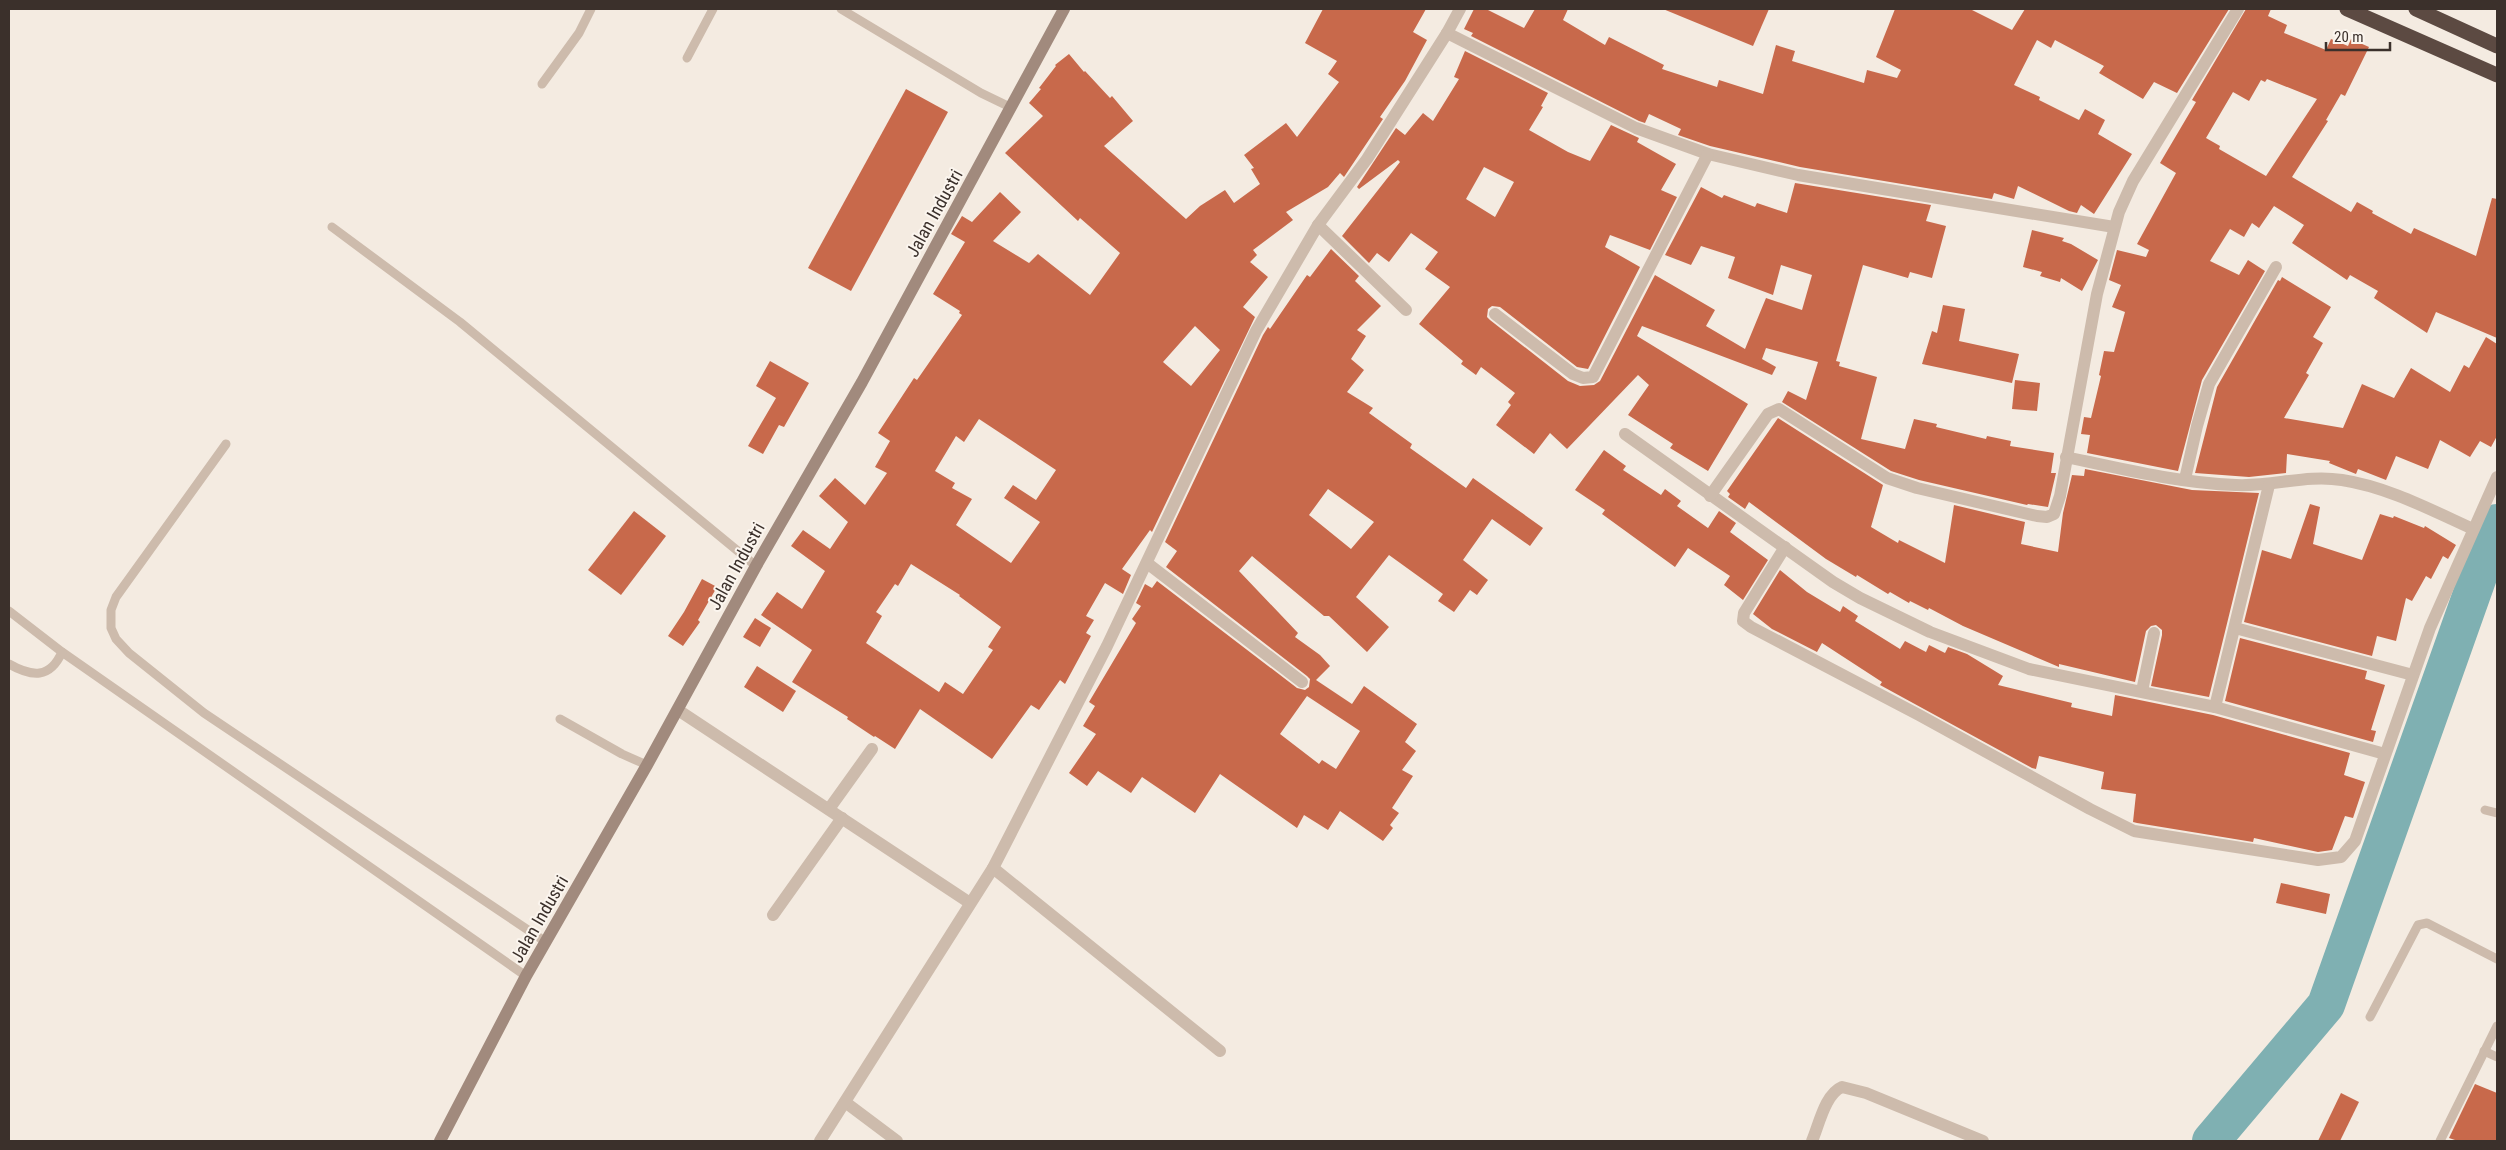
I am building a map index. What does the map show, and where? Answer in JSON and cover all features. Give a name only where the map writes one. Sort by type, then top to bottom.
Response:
[{"type":"highway","points":[[2348,9],[2497,75]]},
{"type":"highway","points":[[2416,9],[2497,46]]},
{"type":"street","name":"Jalan Industri","points":[[440,1141],[526,976],[678,710],[756,566],[862,382],[1064,9]]},
{"type":"street","points":[[820,1141],[993,868],[1065,730],[1147,563],[1256,331],[1318,225],[1367,159],[1447,33],[1460,9]]},
{"type":"street","points":[[1710,496],[1768,414],[1777,409],[1788,413],[1887,478],[1917,488],[2037,516],[2049,516],[2057,509],[2097,294],[2114,226],[2133,181],[2238,9]]},
{"type":"street","points":[[1447,33],[1628,124],[1708,154],[1798,175],[2114,226]]},
{"type":"street","points":[[1495,314],[1573,374],[1583,378],[1593,377],[1708,154]]},
{"type":"street","points":[[1318,225],[1406,310]]},
{"type":"street","points":[[2185,479],[2209,384],[2276,267]]},
{"type":"street","points":[[1625,434],[1710,496],[1860,598],[1930,632],[2029,669],[2215,707],[2385,754]]},
{"type":"street","points":[[2066,457],[2185,479],[2235,485],[2269,485],[2318,477],[2343,480],[2389,491],[2473,529]]},
{"type":"street","points":[[1785,547],[1748,604],[1743,618],[1747,624],[1919,715],[2090,810],[2134,831],[2318,860],[2336,859],[2346,854],[2355,841],[2412,675],[2473,529],[2497,477]]},
{"type":"street","points":[[2215,707],[2269,485]]},
{"type":"street","points":[[1147,563],[1302,682]]},
{"type":"street","points":[[2235,628],[2412,675]]},
{"type":"street","points":[[2142,691],[2154,632]]},
{"type":"street","points":[[678,710],[970,903]]},
{"type":"street","points":[[830,809],[872,749]]},
{"type":"street","points":[[773,915],[842,818]]},
{"type":"street","points":[[993,868],[1220,1051]]},
{"type":"street","points":[[1812,1141],[1829,1100],[1836,1090],[1842,1087],[1866,1093],[1969,1139],[1983,1141]]},
{"type":"street","points":[[845,1102],[897,1141]]},
{"type":"lane","points":[[542,84],[579,33],[591,9]]},
{"type":"lane","points":[[687,58],[714,9]]},
{"type":"lane","points":[[841,9],[981,93],[1010,107]]},
{"type":"lane","points":[[332,227],[460,322],[756,566]]},
{"type":"lane","points":[[226,444],[116,597],[110,617],[111,628],[116,639],[129,653],[204,713],[546,942]]},
{"type":"lane","points":[[9,611],[62,652],[526,976]]},
{"type":"lane","points":[[9,664],[34,674],[43,673],[58,661],[62,652]]},
{"type":"lane","points":[[560,719],[622,754],[647,765]]},
{"type":"lane","points":[[2486,810],[2497,814]]},
{"type":"lane","points":[[2370,1017],[2418,925],[2427,923],[2497,959]]},
{"type":"lane","points":[[2440,1141],[2497,1026]]},
{"type":"lane","points":[[2484,1051],[2497,1057]]},
{"type":"building","points":[[1323,9],[1426,9],[1413,32],[1427,40],[1405,81],[1380,117],[1383,119],[1344,177],[1340,173],[1328,187],[1286,212],[1293,220],[1253,250],[1257,255],[1250,262],[1268,277],[1243,307],[1255,317],[1152,532],[1150,530],[1122,569],[1131,575],[1123,594],[1105,583],[1086,616],[1094,620],[1086,633],[1091,636],[1065,684],[1060,680],[1039,710],[1031,705],[992,759],[920,709],[895,749],[792,682],[812,650],[761,615],[777,592],[802,609],[825,571],[791,546],[803,530],[830,549],[848,522],[819,496],[835,478],[865,505],[887,473],[875,467],[890,441],[878,433],[914,378],[917,380],[962,315],[959,313],[960,311],[933,294],[965,242],[951,234],[962,216],[972,222],[1000,192],[1021,212],[993,241],[1029,263],[1038,254],[1090,295],[1120,253],[1080,218],[1078,221],[1005,153],[1043,116],[1029,103],[1041,89],[1039,88],[1055,65],[1069,54],[1110,98],[1112,96],[1133,121],[1104,146],[1186,219],[1200,206],[1225,190],[1234,203],[1260,184],[1251,169],[1254,168],[1244,155],[1286,123],[1297,137],[1339,82],[1328,74],[1337,61],[1305,43]],"holes":[[[1195,326],[1220,350],[1191,386],[1163,362]],[[979,419],[1056,470],[1036,500],[1013,485],[1004,498],[1040,522],[1011,563],[956,525],[972,499],[952,488],[955,483],[935,471],[956,436],[964,442]],[[911,564],[960,595],[1001,627],[988,647],[993,650],[963,694],[945,682],[939,692],[866,643],[882,616],[876,612],[895,584],[898,586]]]},
{"type":"building","points":[[1474,9],[1486,9],[1524,28],[1535,9],[1568,9],[1563,20],[1605,45],[1609,37],[1664,65],[1662,69],[1717,87],[1719,80],[1763,94],[1776,45],[1795,51],[1792,61],[1864,83],[1867,70],[1897,78],[1901,70],[1876,57],[1895,9],[1970,9],[2012,30],[2025,9],[2229,9],[2177,93],[2154,82],[2143,99],[2099,73],[2104,66],[2055,40],[2051,48],[2037,40],[2014,85],[2040,97],[2039,100],[2079,120],[2085,109],[2105,120],[2098,134],[2132,154],[2094,214],[2081,205],[2077,213],[2069,211],[2018,186],[2014,199],[1994,193],[1992,199],[1800,167],[1710,146],[1678,135],[1681,129],[1649,114],[1645,123],[1639,121],[1471,36],[1473,33],[1464,29]]},
{"type":"building","points":[[1663,9],[1769,9],[1753,46]]},
{"type":"building","points":[[2246,9],[2271,9],[2268,16],[2287,25],[2284,33],[2326,50],[2331,39],[2348,46],[2351,39],[2369,47],[2345,96],[2341,94],[2326,120],[2328,121],[2292,177],[2351,212],[2357,202],[2373,211],[2372,213],[2411,234],[2414,228],[2476,256],[2492,198],[2497,199],[2497,338],[2436,312],[2427,333],[2374,298],[2378,291],[2350,275],[2347,280],[2292,243],[2304,225],[2274,206],[2259,228],[2252,223],[2244,237],[2230,229],[2210,261],[2239,275],[2248,260],[2265,271],[2202,380],[2178,471],[2087,453],[2090,435],[2081,434],[2084,417],[2091,418],[2101,376],[2099,375],[2104,351],[2114,352],[2125,312],[2112,307],[2121,285],[2109,280],[2117,250],[2146,257],[2149,250],[2137,244],[2176,173],[2160,163],[2196,102],[2192,100]],"holes":[[[2267,79],[2317,99],[2266,176],[2219,149],[2220,146],[2206,138],[2233,92],[2249,101],[2261,80],[2265,82]]]},
{"type":"building","points":[[1465,51],[1548,93],[1541,106],[1543,107],[1529,130],[1568,152],[1590,161],[1611,125],[1639,138],[1637,142],[1676,164],[1661,190],[1677,197],[1650,250],[1610,235],[1605,247],[1640,267],[1588,369],[1577,367],[1500,307],[1492,306],[1488,309],[1487,317],[1490,320],[1568,381],[1580,386],[1594,385],[1600,381],[1655,275],[1715,310],[1706,326],[1745,349],[1766,298],[1802,310],[1812,275],[1781,265],[1773,295],[1728,278],[1735,257],[1701,246],[1691,265],[1665,255],[1701,187],[1722,198],[1724,195],[1755,207],[1757,203],[1787,213],[1795,183],[1931,205],[1926,221],[1946,226],[1932,278],[1910,272],[1908,278],[1863,265],[1836,361],[1840,362],[1839,366],[1877,377],[1861,439],[1905,449],[1914,419],[1937,424],[1936,427],[1986,439],[1987,436],[2011,441],[2010,446],[2054,453],[2051,473],[2056,473],[2048,507],[2027,505],[1919,480],[1891,471],[1782,402],[1788,391],[1806,400],[1818,362],[1766,348],[1762,359],[1776,367],[1772,375],[1642,326],[1637,336],[1748,404],[1708,471],[1670,448],[1673,444],[1628,415],[1649,385],[1638,375],[1567,449],[1550,433],[1534,454],[1496,425],[1511,405],[1508,402],[1515,393],[1481,367],[1476,375],[1461,364],[1463,361],[1419,324],[1450,287],[1425,269],[1438,252],[1411,233],[1389,262],[1377,253],[1369,263],[1342,236],[1400,162],[1398,160],[1359,189],[1357,187],[1396,128],[1405,135],[1423,113],[1433,121],[1459,79],[1454,77]],"holes":[[[1484,167],[1514,182],[1495,217],[1466,199]]]},
{"type":"building","points":[[906,89],[948,112],[851,291],[808,268]]},
{"type":"building","points":[[2032,230],[2064,238],[2062,241],[2071,244],[2098,260],[2082,291],[2061,278],[2060,282],[2040,276],[2042,272],[2023,267]]},
{"type":"building","points":[[1331,249],[1359,276],[1355,281],[1381,306],[1357,330],[1366,336],[1351,359],[1364,370],[1347,392],[1373,408],[1369,413],[1412,444],[1410,448],[1466,488],[1473,478],[1543,528],[1530,546],[1492,519],[1463,560],[1488,580],[1477,595],[1470,590],[1454,612],[1438,601],[1443,594],[1389,555],[1356,597],[1389,627],[1367,652],[1329,616],[1324,616],[1252,556],[1239,571],[1298,633],[1295,637],[1320,655],[1330,666],[1316,680],[1352,704],[1364,686],[1417,724],[1405,742],[1416,751],[1402,770],[1413,776],[1392,808],[1399,813],[1390,825],[1393,828],[1383,841],[1340,811],[1328,830],[1304,815],[1297,828],[1220,774],[1195,813],[1142,777],[1131,793],[1098,771],[1087,786],[1069,773],[1096,734],[1083,726],[1095,706],[1089,702],[1136,623],[1132,619],[1141,606],[1136,603],[1145,584],[1152,588],[1157,581],[1297,688],[1305,690],[1309,687],[1310,679],[1307,676],[1166,567],[1177,551],[1165,542],[1263,335],[1268,327],[1270,329],[1307,275],[1310,277]],"holes":[[[1328,489],[1374,522],[1351,549],[1309,515]],[[1307,696],[1360,731],[1336,769],[1322,760],[1319,764],[1280,734]]]},
{"type":"building","points":[[2282,277],[2331,307],[2313,337],[2323,343],[2306,373],[2309,375],[2284,418],[2343,428],[2362,384],[2394,398],[2411,368],[2450,392],[2464,365],[2469,368],[2486,337],[2497,344],[2497,436],[2491,447],[2480,441],[2470,457],[2440,440],[2428,469],[2396,456],[2386,480],[2358,469],[2356,474],[2329,463],[2330,461],[2287,454],[2286,473],[2249,477],[2195,473],[2217,387],[2278,280],[2280,281]]},
{"type":"building","points":[[1943,305],[1965,309],[1959,341],[2019,354],[2012,383],[1922,364],[1932,331],[1937,333]]},
{"type":"building","points":[[770,361],[809,383],[784,427],[779,425],[763,454],[748,446],[776,398],[756,386]]},
{"type":"building","points":[[2015,380],[2040,383],[2037,411],[2012,409]]},
{"type":"building","points":[[1778,418],[1883,485],[1871,527],[1898,543],[1899,540],[1945,563],[1954,505],[2025,522],[2021,544],[2058,552],[2063,513],[2072,475],[2084,476],[2085,469],[2192,490],[2259,493],[2209,697],[2151,686],[2162,635],[2162,630],[2156,625],[2151,626],[2146,631],[2135,682],[2059,664],[2059,667],[1963,626],[1929,608],[1928,610],[1910,601],[1909,603],[1890,592],[1888,594],[1826,559],[1749,502],[1745,509],[1728,497],[1730,494],[1727,491]]},
{"type":"building","points":[[1604,450],[1626,466],[1623,470],[1661,495],[1665,489],[1681,501],[1677,506],[1708,528],[1719,511],[1736,523],[1730,532],[1768,560],[1743,600],[1724,585],[1730,576],[1688,548],[1675,567],[1602,514],[1605,510],[1575,490]]},
{"type":"building","points":[[2310,504],[2320,507],[2313,544],[2362,560],[2380,514],[2393,518],[2394,516],[2424,528],[2425,526],[2456,545],[2448,559],[2443,556],[2431,579],[2426,576],[2412,601],[2406,598],[2396,641],[2377,636],[2372,656],[2244,622],[2262,550],[2291,559]]},
{"type":"building","points":[[634,511],[666,536],[621,595],[588,570]]},
{"type":"building","points":[[1780,570],[1807,592],[1840,612],[1843,606],[1858,616],[1855,621],[1900,649],[1905,641],[1926,652],[1929,645],[1945,653],[1948,647],[1967,654],[2003,676],[1998,685],[2072,703],[2071,707],[2112,716],[2115,695],[2213,715],[2350,753],[2344,775],[2365,782],[2353,818],[2345,816],[2332,850],[2318,852],[2254,838],[2253,842],[2133,822],[2136,794],[2101,789],[2104,772],[2039,756],[2036,769],[2032,768],[1880,685],[1882,682],[1822,643],[1817,652],[1772,629],[1753,614]]},
{"type":"building","points":[[702,579],[717,587],[698,620],[700,622],[683,646],[668,636]]},
{"type":"building","points":[[755,618],[771,628],[760,647],[743,637]]},
{"type":"building","points":[[2240,638],[2367,671],[2365,679],[2385,685],[2371,730],[2376,731],[2373,742],[2225,701]]},
{"type":"building","points":[[757,666],[796,691],[783,712],[744,687]]},
{"type":"building","points":[[2281,883],[2330,894],[2326,914],[2276,903]]},
{"type":"building","points":[[2475,1084],[2497,1093],[2497,1141],[2458,1141],[2449,1138]]},
{"type":"building","points":[[2341,1093],[2359,1102],[2340,1141],[2318,1141]]},
{"type":"waterway","points":[[2211,1141],[2326,1005],[2497,523]]}]
